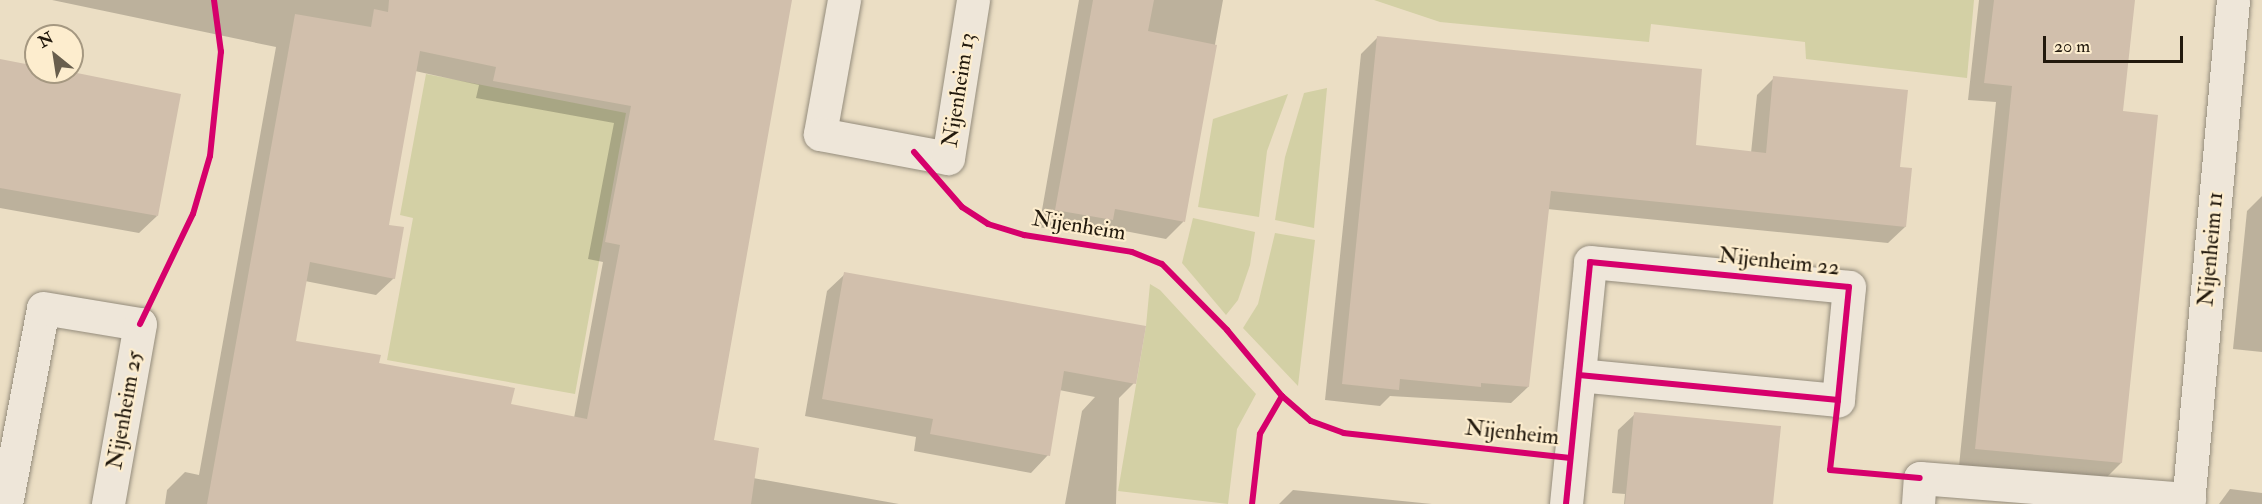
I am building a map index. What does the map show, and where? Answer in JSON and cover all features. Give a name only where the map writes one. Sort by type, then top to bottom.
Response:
[{"type":"street","name":"Nijenheim 13","points":[[844,0],[820,134],[948,158],[974,0]]},
{"type":"street","name":"Nijenheim 11","points":[[1918,504],[1920,478],[2189,501],[2233,0]]},
{"type":"street","name":"Nijenheim 22","points":[[1590,262],[1849,287],[1838,400],[1579,375],[1590,262]]},
{"type":"street","name":"Nijenheim 25","points":[[6,504],[43,308],[140,324],[108,504]]},
{"type":"street","name":"Nijenheim","points":[[1566,504],[1579,375]]},
{"type":"shaded area","points":[[1374,0],[1974,0],[1967,78],[1806,59],[1805,42],[1651,24],[1649,42],[1440,22]]},
{"type":"shaded area","points":[[426,74],[626,113],[575,394],[387,360],[413,218],[400,215]]},
{"type":"shaded area","points":[[1327,88],[1314,228],[1275,220],[1285,157],[1304,93]]},
{"type":"shaded area","points":[[1288,94],[1267,151],[1259,217],[1198,207],[1213,119]]},
{"type":"shaded area","points":[[1193,218],[1255,232],[1250,265],[1238,300],[1226,315],[1182,263]]},
{"type":"shaded area","points":[[1275,233],[1315,240],[1298,386],[1243,328],[1258,304]]},
{"type":"shaded area","points":[[1150,284],[1160,290],[1256,394],[1237,429],[1228,504],[1118,491],[1146,326]]},
{"type":"building","points":[[389,0],[792,0],[714,440],[759,448],[751,504],[207,504],[295,14],[371,27],[374,9],[388,12]],"holes":[[[420,51],[496,67],[493,81],[631,106],[605,242],[620,245],[587,419],[511,404],[515,388],[379,363],[381,355],[296,341],[310,262],[395,279],[404,227],[389,225]]]},
{"type":"building","points":[[1093,0],[1154,0],[1148,31],[1217,45],[1185,222],[1115,209],[1113,220],[1055,210]]},
{"type":"building","points":[[1994,0],[2135,0],[2123,111],[2158,115],[2122,463],[1975,449],[2012,86],[1984,83]]},
{"type":"building","points":[[1377,36],[1702,69],[1696,145],[1766,153],[1773,76],[1908,90],[1900,167],[1912,168],[1906,227],[1551,191],[1529,387],[1481,383],[1481,387],[1400,379],[1399,390],[1342,384]]},
{"type":"building","points":[[0,59],[24,64],[24,84],[84,84],[84,74],[181,94],[158,216],[0,188]]},
{"type":"building","points":[[844,272],[1146,326],[1136,384],[1064,371],[1050,456],[930,434],[933,419],[822,399]]},
{"type":"building","points":[[1634,412],[1781,426],[1773,504],[1625,504]]},
{"type":"cycle path","points":[[140,324],[193,214],[210,156],[221,52],[214,0]]},
{"type":"cycle path","points":[[914,152],[962,207],[988,224],[1024,235],[1132,252],[1162,264],[1227,330],[1282,396],[1260,434],[1252,504]]},
{"type":"cycle path","points":[[1566,504],[1590,262],[1849,287],[1838,400],[1579,375]]},
{"type":"cycle path","points":[[1282,396],[1311,421],[1344,433],[1570,458]]},
{"type":"cycle path","points":[[1838,400],[1830,470],[1920,478]]}]
